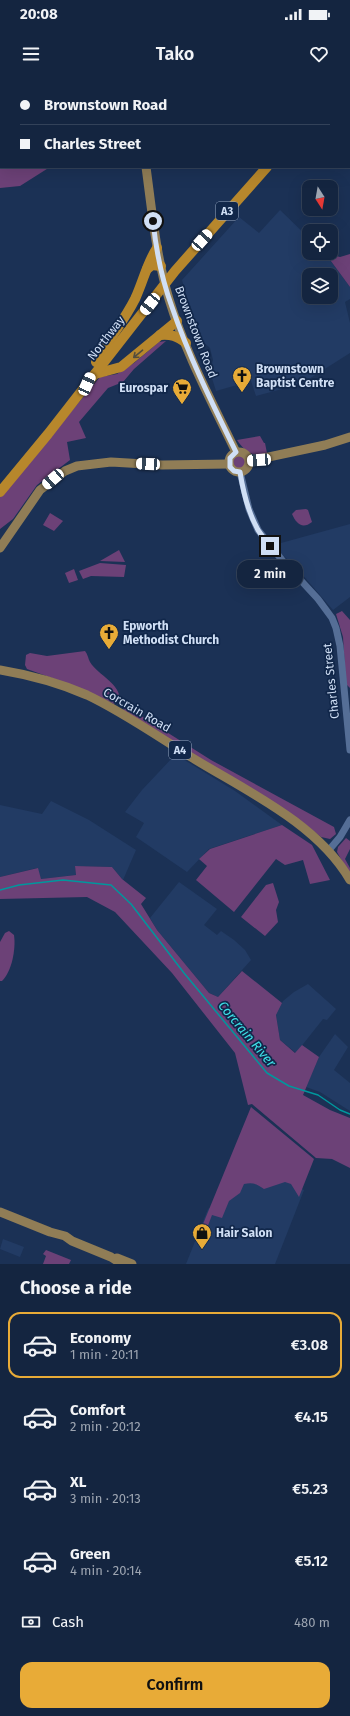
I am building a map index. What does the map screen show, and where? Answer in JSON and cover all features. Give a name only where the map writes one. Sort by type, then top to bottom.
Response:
[{"type":"highway","name":"Northway","points":[[0,492],[40,445],[180,266],[265,168]]},
{"type":"highway","points":[[87,384],[97,361],[119,328],[135,298],[152,254],[157,248]]},
{"type":"highway","points":[[147,269],[152,265],[161,270]]},
{"type":"highway","points":[[95,374],[121,367],[177,320]]},
{"type":"highway","points":[[160,335],[169,334],[176,336],[186,343]]},
{"type":"main road","name":"Brownstown Road","points":[[146,168],[157,248],[168,297],[186,343],[236,452]]},
{"type":"main road","points":[[250,461],[326,445],[350,437]]},
{"type":"main road","points":[[236,452],[245,453],[250,461],[248,467],[240,472],[232,469],[229,464],[230,458],[236,452]]},
{"type":"main road","points":[[0,548],[40,490],[65,471],[77,466],[111,462],[162,465],[229,464]]},
{"type":"main road","name":"Corcrain Road","points":[[0,670],[48,680],[88,696],[132,720],[274,807],[303,827],[329,850]]},
{"type":"main road","name":"A4","points":[[329,850],[350,880]]},
{"type":"main road","points":[[0,1212],[50,1232],[57,1238],[72,1241],[111,1257],[122,1264]]},
{"type":"main road","points":[[111,1257],[121,1259],[132,1264]]},
{"type":"street","name":"Charles Street","points":[[240,472],[249,509],[258,530],[284,562],[318,599],[332,618],[340,646],[350,750]]},
{"type":"street","points":[[329,850],[340,837],[350,820]]},
{"type":"shaded area","points":[[0,168],[48,168],[20,186],[0,188]]},
{"type":"shaded area","points":[[280,210],[302,231],[302,260],[330,260],[336,268],[302,268],[302,304],[338,304],[338,271],[350,287],[350,299],[345,302],[350,323],[350,353],[301,384],[256,396],[251,381],[216,391],[210,372],[213,360],[210,348],[201,340],[197,332],[182,280],[239,217],[259,233]]},
{"type":"shaded area","points":[[350,254],[350,287],[338,271],[338,268],[336,268],[330,260],[338,260],[338,256]]},
{"type":"shaded area","points":[[166,341],[134,369],[123,382],[108,388],[79,422],[86,438],[67,442],[70,460],[37,485],[13,519],[0,529],[0,497],[100,377],[117,374],[134,363],[159,342]]},
{"type":"shaded area","points":[[260,436],[265,443],[267,453],[263,455],[246,451],[237,440]]},
{"type":"shaded area","points":[[236,455],[242,455],[246,459],[246,465],[242,469],[236,469],[232,465],[232,459]]},
{"type":"shaded area","points":[[296,510],[308,510],[312,522],[305,525],[297,523],[292,514]]},
{"type":"shaded area","points":[[50,513],[63,521],[54,531],[43,525]]},
{"type":"shaded area","points":[[350,524],[350,597],[333,610],[294,565],[279,552],[277,546],[281,543]]},
{"type":"shaded area","points":[[119,550],[125,562],[100,561]]},
{"type":"shaded area","points":[[100,563],[126,565],[124,577],[91,576],[83,579],[79,571]]},
{"type":"shaded area","points":[[74,569],[78,580],[69,583],[65,573]]},
{"type":"shaded area","points":[[342,611],[350,620],[350,688],[346,684],[343,637],[336,614]]},
{"type":"shaded area","points":[[85,651],[94,667],[117,690],[120,701],[114,704],[77,687],[27,669],[25,665],[26,655],[30,653],[47,656]]},
{"type":"shaded area","points":[[129,705],[138,714],[211,760],[334,827],[336,834],[330,839],[321,837],[301,821],[124,711],[123,708]]},
{"type":"shaded area","points":[[174,756],[178,756],[235,791],[282,825],[209,849],[187,872],[136,837],[144,823],[125,812],[142,790]]},
{"type":"shaded area","points":[[51,801],[89,820],[136,850],[123,880],[112,867],[75,866],[76,875],[41,879],[37,868],[0,877],[0,805],[42,814]]},
{"type":"shaded area","points":[[282,825],[312,845],[330,880],[310,884],[303,860],[285,865],[276,859],[234,912],[196,880],[207,866],[199,859],[210,849]]},
{"type":"shaded area","points":[[346,838],[350,841],[350,849],[345,859],[350,868],[350,875],[337,852],[338,847]]},
{"type":"shaded area","points":[[75,866],[112,867],[122,879],[146,898],[141,904],[157,930],[209,993],[218,997],[242,971],[282,1003],[276,1015],[280,1040],[295,1053],[302,1045],[319,1057],[303,1095],[330,1110],[350,1118],[350,1168],[332,1159],[316,1158],[252,1104],[248,1105],[235,1053],[172,973],[115,912],[87,897],[0,899],[0,877],[38,868],[41,879],[76,875]]},
{"type":"shaded area","points":[[179,882],[217,909],[204,925],[217,935],[221,931],[234,940],[245,950],[251,960],[218,997],[209,993],[157,930],[150,918]]},
{"type":"shaded area","points":[[273,883],[279,902],[276,910],[278,922],[265,936],[241,917],[266,885]]},
{"type":"shaded area","points":[[9,931],[14,935],[14,953],[8,972],[2,981],[0,981],[0,942],[5,933]]},
{"type":"shaded area","points":[[308,984],[336,1009],[327,1020],[323,1019],[296,1053],[280,1040],[276,1015],[283,1001],[294,992]]},
{"type":"shaded area","points":[[335,1034],[348,1047],[334,1070],[350,1083],[350,1111],[320,1092],[306,1087],[319,1057]]},
{"type":"shaded area","points":[[251,1107],[314,1159],[299,1197],[291,1184],[285,1182],[264,1189],[255,1184],[244,1184],[240,1193],[229,1201],[222,1218],[212,1215],[206,1231],[201,1229]]},
{"type":"shaded area","points":[[285,1180],[304,1190],[275,1264],[186,1264],[208,1209],[243,1183]]},
{"type":"shaded area","points":[[3,1239],[24,1247],[20,1257],[0,1249]]},
{"type":"shaded area","points":[[46,1250],[71,1260],[69,1264],[43,1264],[46,1256],[43,1254]]},
{"type":"waterway","name":"Corcrain River","points":[[0,890],[19,885],[63,880],[111,885],[131,904],[184,973],[267,1073],[289,1086],[318,1095],[340,1110],[350,1114]]},
{"type":"place","name":"Brownstown Baptist Centre","points":[[242,393]]},
{"type":"place","name":"Eurospar","points":[[182,405]]},
{"type":"place","name":"Epworth Methodist Church","points":[[109,650]]},
{"type":"place","name":"Hair Salon","points":[[202,1250]]},
{"type":"route","points":[[153,221],[161,270],[168,297],[198,372],[236,452],[230,458],[230,467],[234,471],[240,472],[249,509],[258,530],[270,546]]}]
